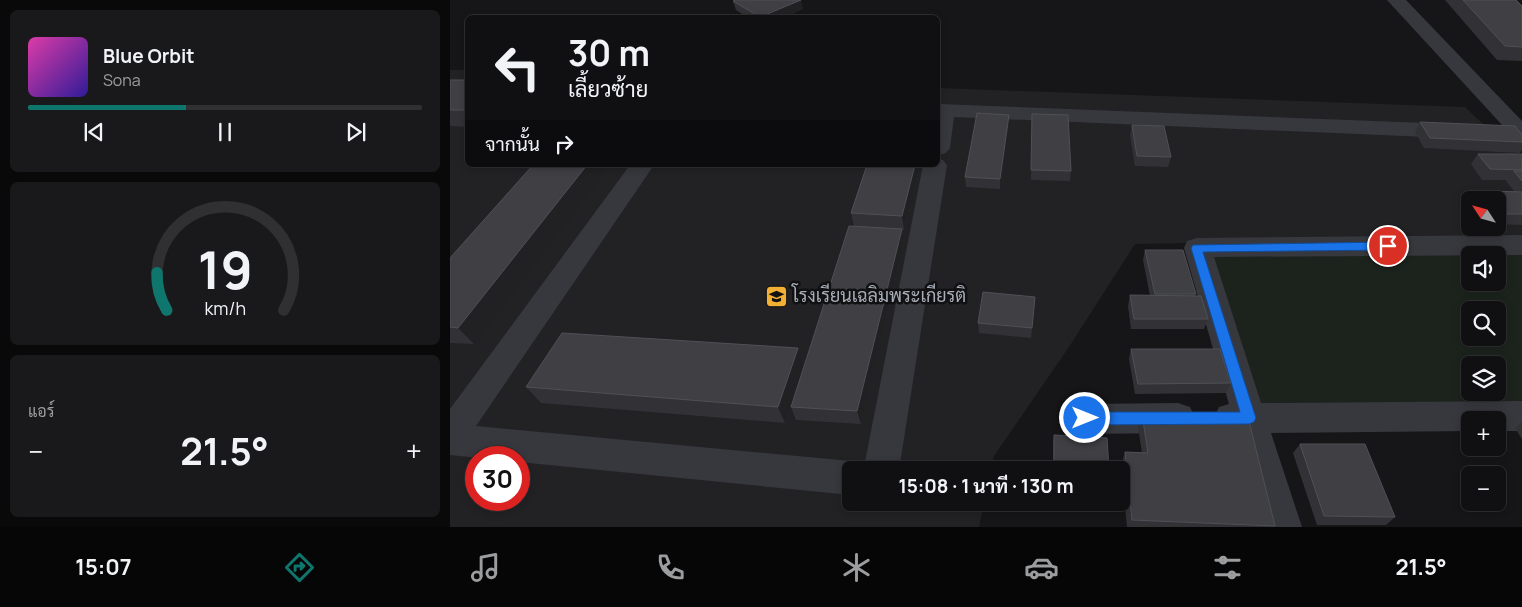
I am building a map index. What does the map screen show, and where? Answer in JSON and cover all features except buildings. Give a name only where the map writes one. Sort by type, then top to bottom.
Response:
[{"type":"street","points":[[1396,0],[1522,134]]},
{"type":"street","points":[[941,111],[1522,134]]},
{"type":"street","points":[[641,167],[450,438],[842,477]]},
{"type":"street","points":[[883,461],[934,167]]},
{"type":"street","points":[[1282,527],[1197,248],[1522,245]]},
{"type":"street","points":[[1085,418],[1522,416]]},
{"type":"shaded area","name":"โรงเรียนเฉลิมพระเกียรติ","points":[[450,70],[465,70],[465,167],[940,167],[940,88],[1465,107],[1522,161],[1522,237],[1135,244],[1069,347],[994,456],[993,461],[842,461],[842,511],[982,511],[979,527],[450,527]]},
{"type":"shaded area","points":[[1461,255],[1461,291],[1506,291],[1506,255],[1522,255],[1522,402],[1256,403],[1212,257]]},
{"type":"place","name":"โรงเรียนเฉลิมพระเกียรติ","points":[[776,296]]},
{"type":"route","points":[[1085,418],[1249,418],[1197,248],[1388,246]]}]
